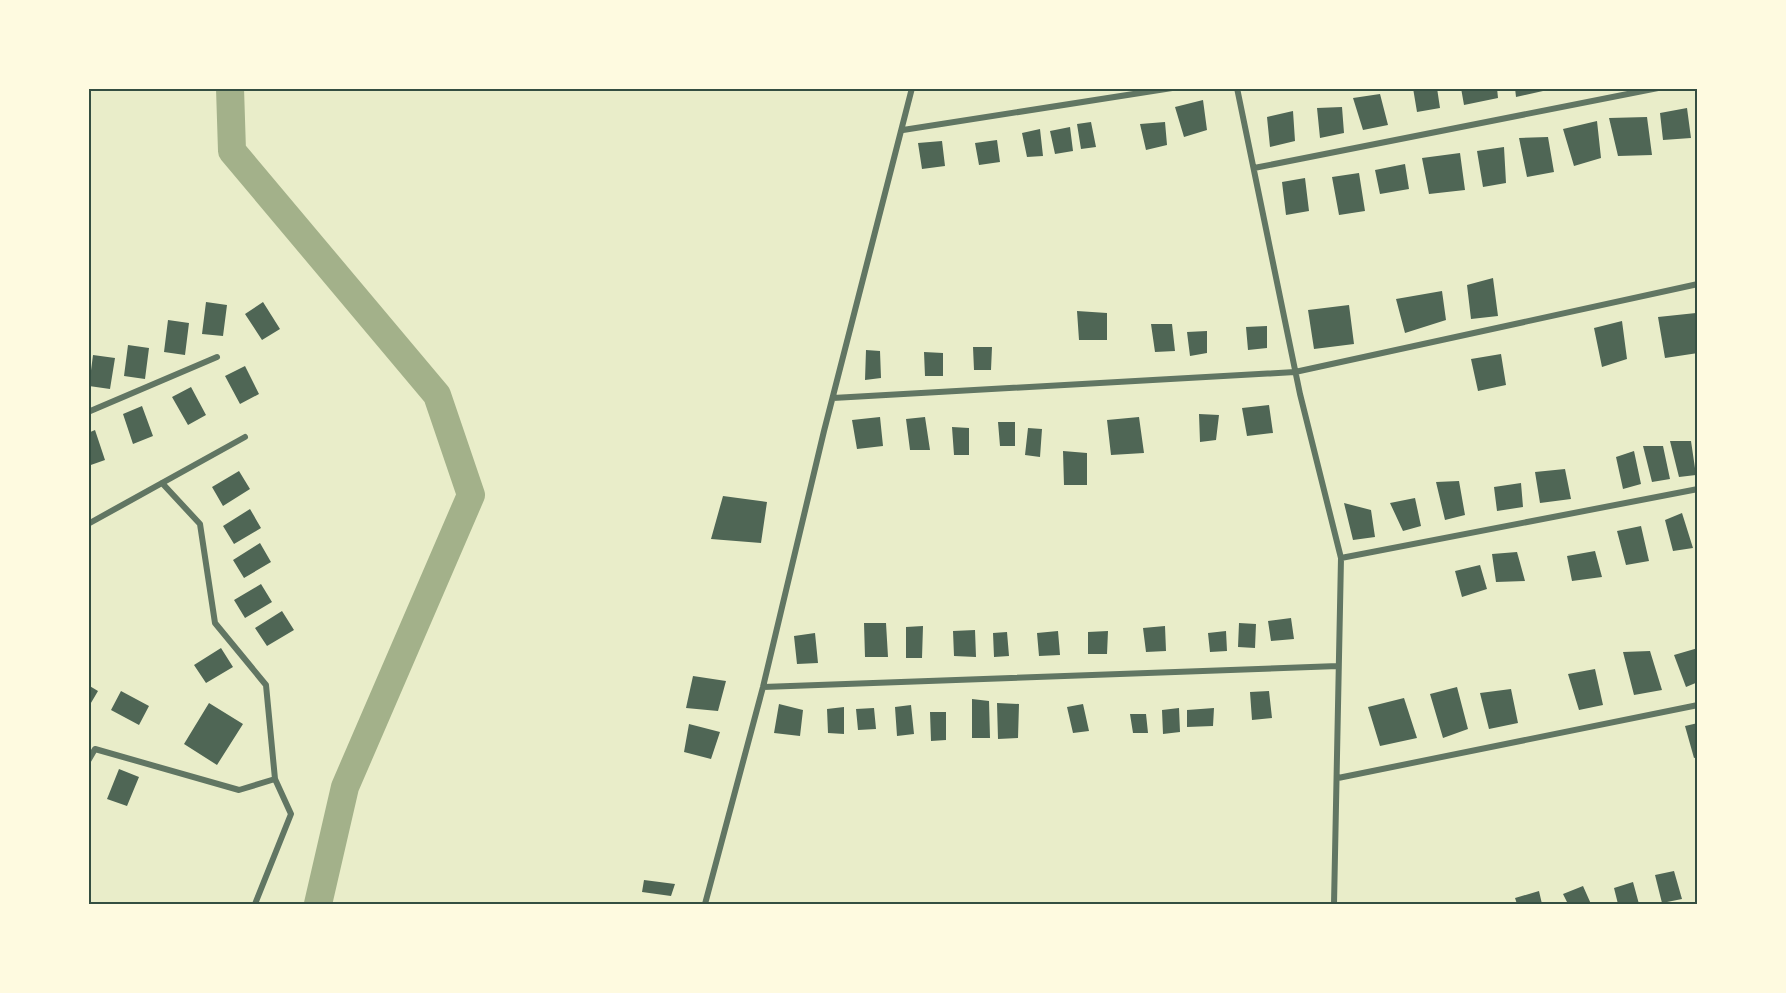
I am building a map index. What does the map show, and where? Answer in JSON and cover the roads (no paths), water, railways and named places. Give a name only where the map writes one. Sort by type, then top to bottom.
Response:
[{"type":"street","points":[[705,904],[763,687],[833,398],[912,88]]},
{"type":"street","points":[[903,129],[1172,88]]},
{"type":"street","points":[[1237,88],[1296,372],[1341,558],[1334,904]]},
{"type":"street","points":[[1254,168],[1658,88]]},
{"type":"street","points":[[833,398],[1296,372],[1698,284]]},
{"type":"street","points":[[88,412],[217,357]]},
{"type":"street","points":[[88,524],[245,437]]},
{"type":"street","points":[[162,483],[200,524],[215,623],[267,685],[275,779],[291,814],[255,904]]},
{"type":"street","points":[[1341,558],[1698,489]]},
{"type":"street","points":[[763,687],[1338,666]]},
{"type":"street","points":[[1338,777],[1698,705]]},
{"type":"street","points":[[88,761],[95,749],[239,790],[275,779]]},
{"type":"waterway","points":[[230,88],[232,151],[437,395],[471,495],[345,787],[318,904]]}]
